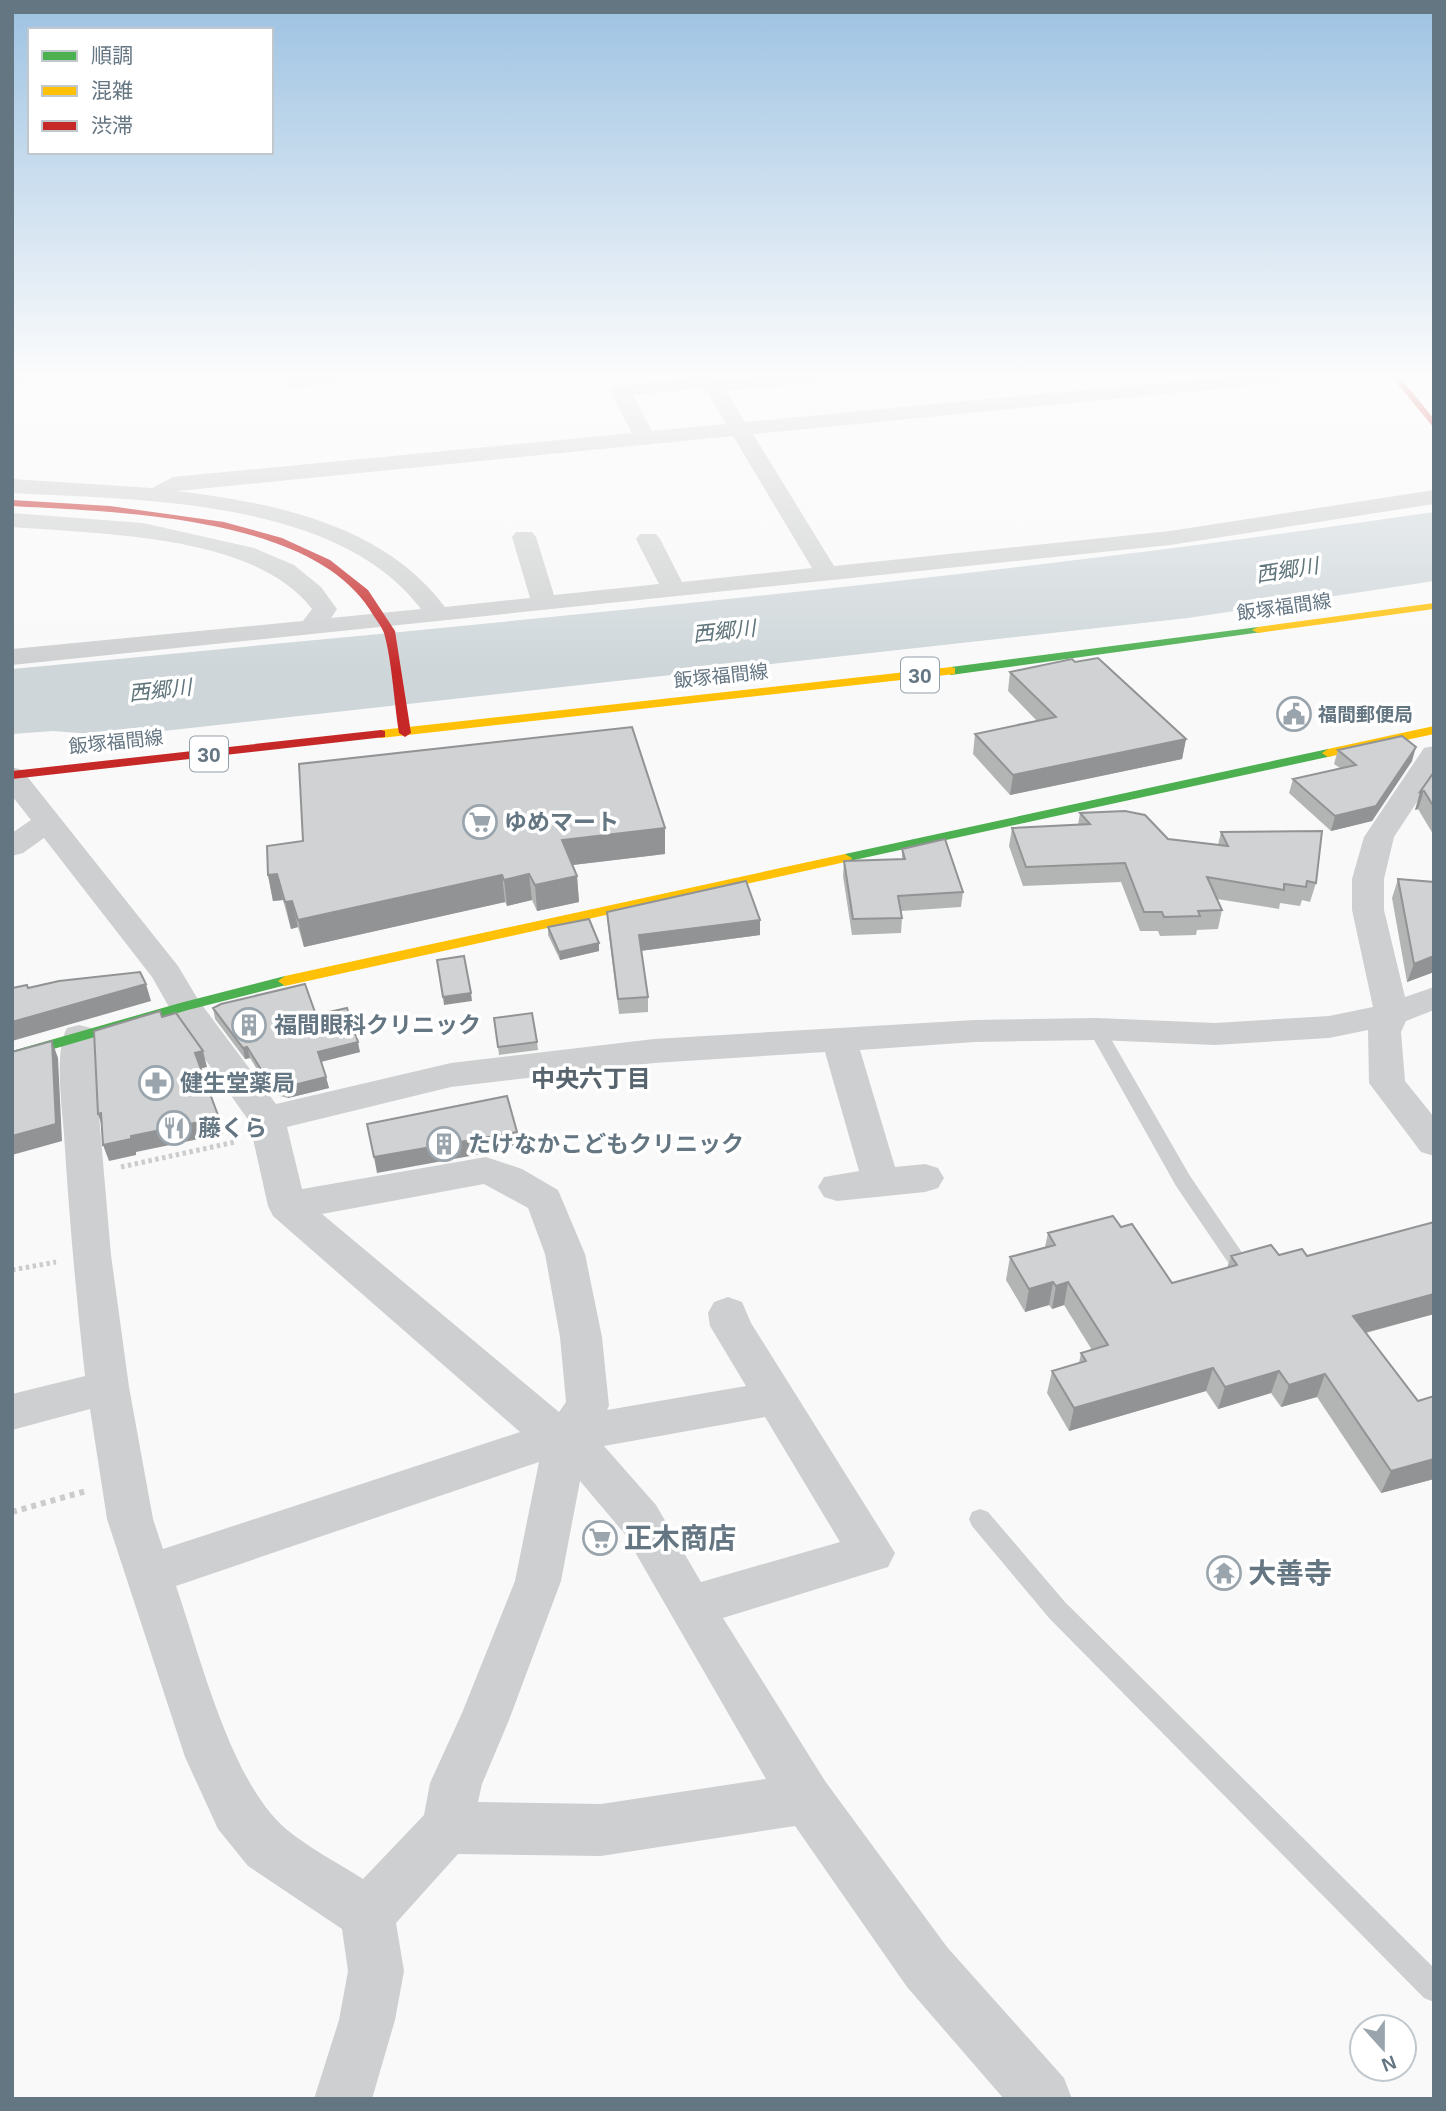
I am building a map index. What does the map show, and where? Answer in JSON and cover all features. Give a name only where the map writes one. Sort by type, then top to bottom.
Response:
[{"type":"main road","points":[[12,503],[152,514],[202,521],[303,549],[349,577],[368,594],[387,626],[405,733]]},
{"type":"main road","name":"飯塚福間線","points":[[12,775],[1004,665],[1434,606]]},
{"type":"main road","points":[[12,1056],[79,1036],[175,990],[354,964],[1434,730]]},
{"type":"street","points":[[82,491],[107,484],[197,475]]},
{"type":"street","points":[[148,495],[173,484],[262,475]]},
{"type":"street","points":[[766,475],[827,574]]},
{"type":"street","points":[[148,495],[170,477]]},
{"type":"street","points":[[12,486],[148,495],[264,514],[308,525],[380,557],[402,573],[438,615]]},
{"type":"street","points":[[12,657],[310,628],[387,626],[438,615],[1170,537],[1434,497]]},
{"type":"street","points":[[12,520],[143,530],[193,539],[246,553],[285,570],[312,592],[325,609],[310,628]]},
{"type":"street","points":[[524,537],[544,604]]},
{"type":"street","points":[[648,539],[674,590]]},
{"type":"street","points":[[1434,754],[1379,838],[1368,879],[1367,910],[1392,1014],[1384,1032],[1387,1083],[1434,1143]]},
{"type":"street","points":[[12,775],[175,990],[269,1127],[287,1206],[537,1421],[567,1435],[640,1519],[690,1607],[807,1799],[927,1968],[1043,2099]]},
{"type":"street","points":[[12,846],[48,821]]},
{"type":"street","points":[[127,978],[175,990]]},
{"type":"street","points":[[269,1127],[451,1075],[654,1051],[975,1031],[1097,1029],[1215,1034],[1329,1027],[1392,1014],[1434,998]]},
{"type":"street","points":[[79,1036],[84,1175],[91,1255],[108,1387],[130,1519],[210,1757],[236,1811],[267,1847],[367,1914],[376,1971],[367,2020],[343,2099]]},
{"type":"street","points":[[839,1039],[881,1182]]},
{"type":"street","points":[[287,1206],[486,1170],[509,1179],[544,1200],[565,1254],[581,1337],[588,1406],[567,1435],[538,1581],[484,1720],[456,1783],[447,1828],[367,1914]]},
{"type":"street","points":[[837,1187],[925,1178]]},
{"type":"street","points":[[690,1607],[872,1553],[731,1326],[728,1312]]},
{"type":"street","points":[[12,1412],[108,1387]]},
{"type":"street","points":[[149,1574],[567,1435],[776,1398]]},
{"type":"street","points":[[447,1828],[601,1830],[807,1799]]},
{"type":"lane","points":[[1097,1029],[1176,1170],[1236,1259]]},
{"type":"lane","points":[[980,1519],[1057,1610],[1434,1988]]},
{"type":"path","points":[[84,1175],[269,1127]]},
{"type":"path","points":[[12,1270],[91,1255]]},
{"type":"path","points":[[12,1512],[124,1480]]},
{"type":"water","name":"西郷川","points":[[1434,512],[1434,581],[1188,618],[118,736],[53,731],[12,734],[12,669],[724,600],[1079,560]]},
{"type":"building","points":[[1098,658],[1186,739],[1013,775],[975,734],[1056,717],[1010,672],[1072,659],[1075,662]]},
{"type":"building","name":"ゆめマート","points":[[632,727],[665,828],[562,840],[577,876],[535,885],[529,874],[504,880],[502,875],[298,920],[292,901],[285,902],[277,874],[268,875],[267,846],[303,841],[299,764]]},
{"type":"building","points":[[1402,736],[1416,747],[1376,806],[1335,816],[1293,779],[1356,765],[1338,750]]},
{"type":"building","points":[[1434,772],[1434,807],[1424,791],[1420,792]]},
{"type":"building","points":[[1125,811],[1145,815],[1168,839],[1228,846],[1221,832],[1322,831],[1316,883],[1307,881],[1306,887],[1284,884],[1284,890],[1207,877],[1222,910],[1198,911],[1200,916],[1164,917],[1162,912],[1144,912],[1125,863],[1026,867],[1012,828],[1090,824],[1080,813]]},
{"type":"building","points":[[945,839],[963,892],[898,896],[902,918],[853,919],[844,861],[905,859],[902,849]]},
{"type":"building","points":[[1398,879],[1434,882],[1434,956],[1414,964]]},
{"type":"building","points":[[746,881],[760,920],[639,935],[648,997],[618,999],[607,912]]},
{"type":"building","points":[[589,919],[599,943],[559,952],[548,927]]},
{"type":"building","points":[[464,956],[471,993],[443,997],[437,960]]},
{"type":"building","points":[[140,972],[146,984],[12,1022],[12,988]]},
{"type":"building","points":[[305,984],[316,1015],[347,1008],[358,1042],[318,1052],[326,1077],[286,1087],[270,1084],[247,1047],[243,1048],[213,1008]]},
{"type":"building","points":[[160,1011],[162,1017],[176,1013],[203,1051],[195,1053],[219,1118],[131,1136],[131,1139],[103,1145],[101,1113],[98,1114],[94,1031]]},
{"type":"building","points":[[532,1013],[537,1042],[498,1047],[494,1018]]},
{"type":"building","points":[[52,1041],[56,1124],[12,1136],[12,1052]]},
{"type":"building","points":[[507,1096],[517,1132],[374,1157],[367,1124]]},
{"type":"building","points":[[1113,1216],[1121,1227],[1132,1224],[1172,1283],[1237,1265],[1231,1256],[1271,1245],[1279,1255],[1302,1249],[1307,1256],[1434,1222],[1434,1294],[1353,1316],[1418,1401],[1434,1396],[1434,1459],[1391,1471],[1325,1374],[1289,1385],[1279,1371],[1225,1387],[1213,1368],[1074,1408],[1052,1371],[1086,1361],[1081,1353],[1108,1345],[1068,1282],[1056,1286],[1053,1282],[1029,1289],[1010,1257],[1055,1245],[1048,1233]]},
{"type":"traffic: fast","points":[[951,671],[1258,630]]},
{"type":"traffic: fast","points":[[845,858],[1328,753]]},
{"type":"traffic: fast","points":[[12,1056],[185,1006],[285,981]]},
{"type":"traffic: slow","points":[[1258,630],[1434,606]]},
{"type":"traffic: slow","points":[[381,734],[951,671]]},
{"type":"traffic: slow","points":[[1328,753],[1434,730]]},
{"type":"traffic: slow","points":[[285,981],[845,858]]},
{"type":"traffic: jam","points":[[12,503],[110,509],[224,525],[278,540],[326,562],[364,592],[389,631],[405,733]]},
{"type":"traffic: jam","points":[[12,775],[381,734]]},
{"type":"place","name":"福間郵便局","points":[[1294,714]]},
{"type":"place","name":"ゆめマート","points":[[480,822]]},
{"type":"place","name":"福間眼科クリニック","points":[[249,1025]]},
{"type":"place","name":"健生堂薬局","points":[[156,1083]]},
{"type":"place","name":"藤くら","points":[[174,1128]]},
{"type":"place","name":"たけなかこどもクリニック","points":[[444,1144]]},
{"type":"place","name":"正木商店","points":[[600,1538]]},
{"type":"place","name":"大善寺","points":[[1224,1573]]},
{"type":"district","name":"中央六丁目","points":[[591,1078]]}]
